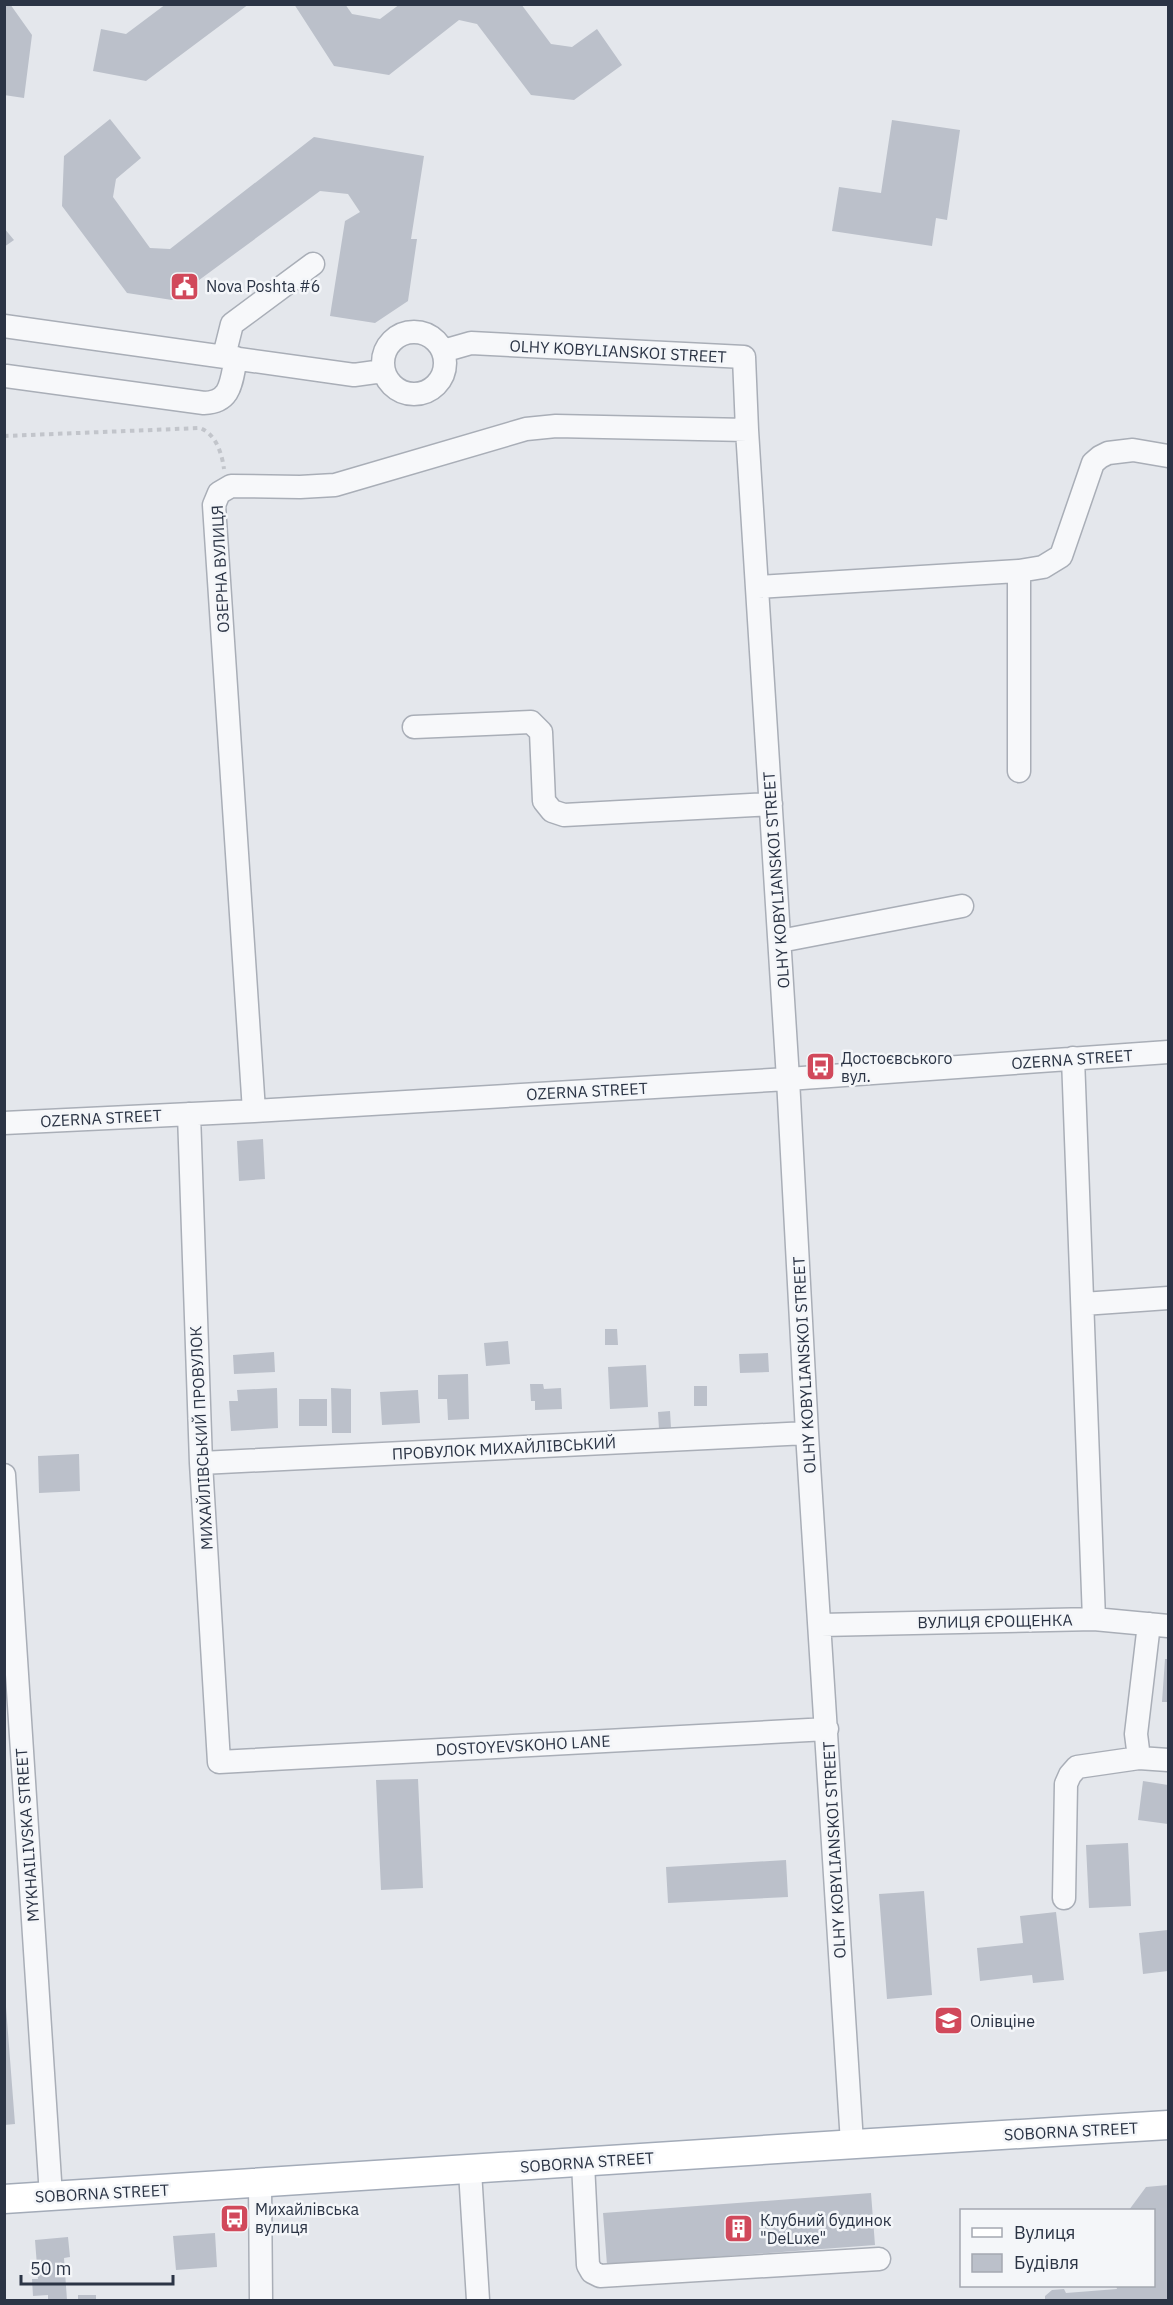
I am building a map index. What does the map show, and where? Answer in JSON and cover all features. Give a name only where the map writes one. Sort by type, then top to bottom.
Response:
[{"type":"main road","name":"SOBORNA STREET","points":[[4,2199],[470,2171],[852,2143],[1168,2125]]},
{"type":"street","points":[[6,376],[213,403],[228,392],[232,324],[313,264]]},
{"type":"street","points":[[4,326],[354,375],[383,371]]},
{"type":"street","points":[[419,332],[437,342],[443,351],[445,361],[440,380],[424,393],[414,395],[394,388],[383,371],[382,360],[385,351],[399,335],[419,332]]},
{"type":"street","name":"OLHY KOBYLIANSKOI STREET","points":[[443,351],[471,343],[744,357],[780,941],[807,1433],[821,1625],[852,2143]]},
{"type":"street","name":"ОЗЕРНА ВУЛИЦЯ","points":[[254,1111],[214,504],[216,498],[224,488],[231,486],[335,485],[526,429],[556,426],[747,430]]},
{"type":"street","points":[[758,587],[1019,571],[1043,567],[1061,556],[1092,463],[1108,453],[1133,450],[1168,456]]},
{"type":"street","points":[[1018,771],[1019,571]]},
{"type":"street","points":[[414,727],[531,722],[541,732],[544,801],[552,811],[564,815],[771,804]]},
{"type":"street","points":[[780,941],[962,906]]},
{"type":"street","name":"OZERNA STREET","points":[[4,1123],[254,1111],[788,1079],[1168,1052]]},
{"type":"street","points":[[1073,1058],[1094,1619]]},
{"type":"street","name":"МИХАЙЛІВСЬКИЙ ПРОВУЛОК","points":[[189,1114],[201,1463],[219,1762]]},
{"type":"street","points":[[1083,1304],[1168,1298]]},
{"type":"street","name":"ПРОВУЛОК МИХАЙЛІВСЬКИЙ","points":[[201,1463],[807,1433]]},
{"type":"street","name":"MYKHAILIVSKA STREET","points":[[4,1475],[51,2196]]},
{"type":"street","name":"ВУЛИЦЯ ЄРОЩЕНКА","points":[[821,1625],[1094,1619],[1159,1625]]},
{"type":"street","points":[[1139,1758],[1136,1734],[1159,1625]]},
{"type":"street","name":"DOSTOYEVSKOHO LANE","points":[[219,1762],[827,1729]]},
{"type":"street","points":[[1064,1898],[1066,1784],[1070,1775],[1077,1767],[1139,1758],[1168,1760]]},
{"type":"street","points":[[583,2163],[588,2265],[592,2272],[600,2276],[879,2259]]},
{"type":"street","points":[[470,2171],[478,2301]]},
{"type":"street","points":[[260,2184],[261,2301]]},
{"type":"path","points":[[4,436],[200,428],[210,434],[219,451],[223,462],[224,488]]},
{"type":"building","points":[[4,4],[10,4],[32,35],[24,98],[4,95]]},
{"type":"building","points":[[166,4],[249,4],[146,81],[93,71],[101,29],[126,34]]},
{"type":"building","points":[[294,4],[345,4],[352,14],[380,19],[400,4],[521,4],[551,44],[572,47],[597,29],[622,65],[574,100],[531,95],[477,24],[459,20],[389,75],[334,66]]},
{"type":"building","points":[[110,119],[141,158],[116,179],[113,197],[150,248],[170,249],[314,137],[424,156],[411,239],[417,239],[408,301],[375,323],[330,316],[345,221],[360,212],[348,194],[320,191],[172,300],[127,293],[62,206],[64,156]]},
{"type":"building","points":[[892,120],[960,130],[947,220],[936,218],[932,246],[832,231],[839,187],[881,193]]},
{"type":"building","points":[[4,228],[14,240],[4,247]]},
{"type":"building","points":[[263,1139],[265,1179],[239,1181],[237,1141]]},
{"type":"building","points":[[605,1329],[617,1329],[618,1345],[605,1345]]},
{"type":"building","points":[[508,1341],[510,1364],[486,1366],[484,1343]]},
{"type":"building","points":[[274,1352],[275,1372],[234,1374],[233,1355]]},
{"type":"building","points":[[768,1353],[769,1372],[740,1373],[739,1354]]},
{"type":"building","points":[[646,1365],[648,1407],[610,1409],[608,1367]]},
{"type":"building","points":[[468,1374],[469,1419],[448,1420],[447,1399],[438,1399],[438,1375]]},
{"type":"building","points":[[530,1384],[543,1384],[544,1389],[561,1388],[562,1409],[535,1410],[535,1401],[531,1401]]},
{"type":"building","points":[[694,1386],[707,1386],[707,1406],[694,1406]]},
{"type":"building","points":[[277,1388],[278,1428],[231,1431],[229,1401],[238,1401],[237,1390]]},
{"type":"building","points":[[331,1388],[351,1389],[351,1433],[332,1433]]},
{"type":"building","points":[[418,1390],[420,1423],[382,1425],[380,1392]]},
{"type":"building","points":[[299,1399],[327,1399],[327,1426],[299,1426]]},
{"type":"building","points":[[670,1411],[671,1428],[659,1429],[658,1412]]},
{"type":"building","points":[[79,1454],[80,1491],[39,1493],[38,1456]]},
{"type":"building","points":[[1165,1659],[1168,1659],[1168,1702],[1162,1702]]},
{"type":"building","points":[[418,1779],[423,1888],[381,1890],[376,1780]]},
{"type":"building","points":[[1143,1781],[1168,1785],[1168,1824],[1138,1820]]},
{"type":"building","points":[[1128,1843],[1131,1906],[1089,1908],[1086,1845]]},
{"type":"building","points":[[786,1860],[788,1897],[668,1903],[666,1867]]},
{"type":"building","points":[[924,1891],[932,1995],[887,1999],[879,1894]]},
{"type":"building","points":[[1056,1912],[1064,1980],[1033,1983],[1032,1975],[980,1981],[977,1948],[1023,1943],[1020,1916]]},
{"type":"building","points":[[1168,1930],[1168,1971],[1143,1974],[1139,1933]]},
{"type":"building","points":[[4,2007],[6,2007],[15,2124],[4,2125]]},
{"type":"building","points":[[1168,2185],[1168,2300],[1045,2300],[1045,2296],[1052,2290],[1064,2289],[1066,2293],[1117,2289],[1116,2287],[1155,2287],[1155,2209],[1130,2209],[1146,2187]]},
{"type":"building","name":"Клубний будинок \"DeLuxe\"","points":[[871,2193],[875,2245],[607,2265],[603,2213]]},
{"type":"building","points":[[215,2233],[217,2267],[176,2270],[173,2236]]},
{"type":"building","points":[[68,2237],[70,2257],[64,2258],[67,2300],[48,2300],[48,2295],[33,2296],[32,2279],[38,2279],[35,2240]]},
{"type":"building","points":[[78,2295],[96,2295],[96,2300],[78,2300]]},
{"type":"place","name":"Nova Poshta #6","points":[[185,286]]},
{"type":"place","name":"Достоєвського вул.","points":[[820,1067]]},
{"type":"place","name":"Олівціне","points":[[949,2021]]},
{"type":"place","name":"Михайлівська вулиця","points":[[234,2218]]},
{"type":"place","name":"Клубний будинок \"DeLuxe\"","points":[[739,2229]]}]
